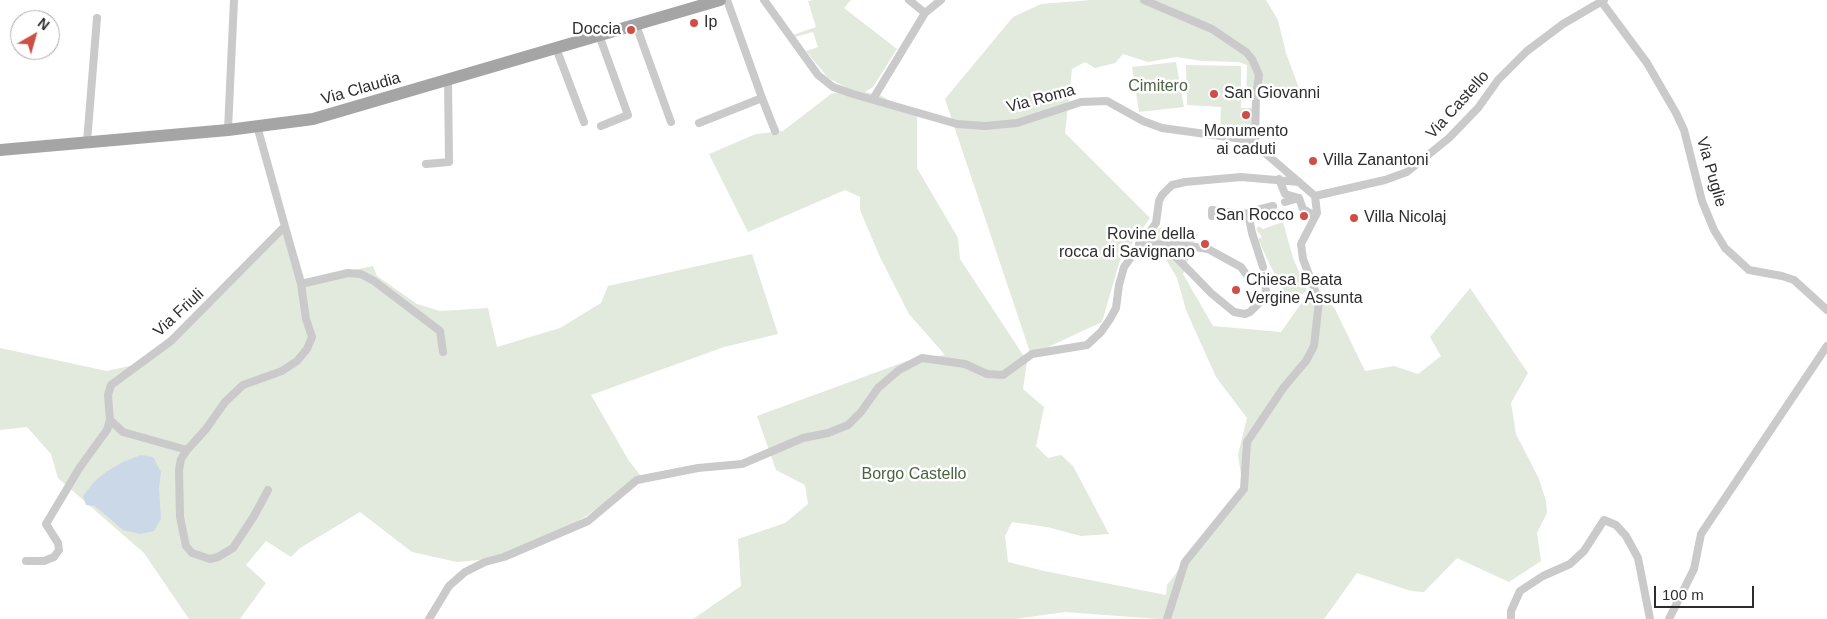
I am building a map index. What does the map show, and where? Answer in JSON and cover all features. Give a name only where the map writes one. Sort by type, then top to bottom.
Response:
[{"type":"main road","name":"Via Claudia","points":[[0,150],[228,130],[313,119],[720,0]]},
{"type":"street","points":[[228,130],[234,0]]},
{"type":"street","points":[[727,0],[775,131]]},
{"type":"street","name":"Via Roma","points":[[764,0],[825,81],[833,87],[957,124],[985,126],[1017,122],[1081,102],[1108,101],[1143,121],[1162,128],[1242,138],[1255,144],[1316,196]]},
{"type":"street","points":[[909,0],[925,13]]},
{"type":"street","points":[[873,99],[925,13],[941,0]]},
{"type":"street","points":[[1144,0],[1212,30],[1246,52],[1257,67],[1259,75],[1255,114],[1255,144]]},
{"type":"street","name":"Via Castello","points":[[1316,196],[1386,180],[1407,172],[1449,138],[1478,108],[1498,80],[1527,51],[1563,24],[1602,1]]},
{"type":"street","name":"Via Puglie","points":[[1602,1],[1647,63],[1676,112],[1684,130],[1702,201],[1714,230],[1725,248],[1749,270],[1794,280],[1827,310]]},
{"type":"street","points":[[87,142],[97,18]]},
{"type":"street","points":[[636,25],[671,122]]},
{"type":"street","points":[[599,35],[628,115],[601,126]]},
{"type":"street","points":[[556,48],[584,122]]},
{"type":"street","points":[[426,164],[449,162],[448,80]]},
{"type":"street","points":[[698,123],[762,98]]},
{"type":"street","points":[[257,126],[283,228],[301,284],[306,319],[312,336],[307,349],[297,361],[282,371],[244,386],[226,402],[206,429],[187,450],[182,459],[178,489],[182,532],[186,546],[192,553],[210,559],[218,557],[232,548],[254,516],[268,490]]},
{"type":"street","points":[[429,619],[449,586],[465,572],[485,562],[504,557],[588,521],[637,480],[698,468],[742,464],[803,438],[848,425],[861,412],[878,388],[899,370],[922,358],[965,364],[987,374],[1003,375],[1032,354],[1087,345],[1101,332],[1116,308],[1124,267],[1156,223],[1159,201],[1172,185],[1241,177],[1299,182]]},
{"type":"street","points":[[1279,179],[1285,194],[1299,198]]},
{"type":"street","points":[[1167,619],[1185,562],[1244,489],[1247,442],[1284,387],[1306,361],[1314,346],[1319,301],[1303,259],[1301,244],[1318,207],[1316,196]]},
{"type":"street","points":[[1299,198],[1303,209],[1315,216]]},
{"type":"street","points":[[1285,202],[1299,198]]},
{"type":"street","points":[[1212,216],[1212,210],[1239,214],[1252,213],[1272,206]]},
{"type":"street","points":[[1252,213],[1249,224],[1263,267]]},
{"type":"street","name":"Via Friuli","points":[[110,420],[108,395],[111,385],[171,341],[283,228]]},
{"type":"street","points":[[1139,244],[1208,249],[1241,267],[1246,274]]},
{"type":"street","points":[[1170,245],[1173,254],[1207,289],[1234,312],[1245,314],[1250,312],[1260,302],[1266,295],[1266,276]]},
{"type":"street","points":[[301,284],[348,273],[362,274],[374,281],[440,332],[443,352]]},
{"type":"street","points":[[1669,619],[1694,569],[1705,528],[1827,346]]},
{"type":"street","points":[[26,561],[44,561],[54,557],[59,550],[58,543],[46,524],[80,467],[107,430],[110,420],[123,432],[187,450]]},
{"type":"street","points":[[1511,619],[1511,611],[1520,591],[1543,576],[1570,564],[1584,552],[1604,520],[1616,525],[1626,536],[1638,558],[1650,619]]},
{"type":"green space","name":"Borgo Castello","points":[[851,0],[844,8],[897,49],[873,87],[865,92],[880,95],[917,117],[917,168],[958,238],[960,259],[1027,361],[1023,389],[1044,407],[1036,446],[1048,458],[1061,455],[1073,466],[1109,534],[1081,536],[1047,527],[1012,522],[1005,536],[1008,562],[1166,595],[1167,585],[1243,488],[1238,455],[1247,418],[1216,377],[1186,310],[1177,278],[1155,241],[1159,228],[1198,234],[1183,274],[1213,326],[1281,332],[1310,291],[1334,307],[1365,371],[1394,366],[1418,374],[1441,356],[1430,337],[1470,288],[1528,373],[1511,403],[1516,434],[1539,479],[1546,501],[1547,513],[1537,533],[1541,561],[1509,582],[1457,558],[1424,592],[1411,591],[1357,573],[1324,619],[1159,619],[1065,612],[1015,619],[693,619],[741,586],[738,539],[785,523],[808,504],[805,485],[776,470],[757,416],[907,361],[945,355],[909,314],[880,257],[860,210],[860,197],[845,190],[748,232],[709,154],[756,134],[783,131],[831,94],[849,89],[828,78],[806,51],[818,47],[813,32],[795,37],[793,35],[816,27],[808,1]]},
{"type":"green space","points":[[1091,0],[1266,0],[1278,20],[1286,53],[1301,94],[1266,95],[1246,99],[1247,65],[1239,62],[1203,61],[1176,57],[1148,62],[1123,54],[1115,63],[1095,68],[1085,62],[1072,69],[1065,133],[1150,218],[1120,260],[1102,322],[1031,355],[945,99],[1013,17],[1041,4]]},
{"type":"green space","name":"Cimitero","points":[[1176,62],[1184,107],[1139,112],[1132,67]]},
{"type":"green space","name":"Cimitero","points":[[1186,65],[1241,66],[1241,108],[1253,108],[1253,138],[1246,134],[1220,130],[1221,107],[1187,105]]},
{"type":"green space","points":[[287,222],[305,280],[373,266],[377,276],[417,304],[440,311],[488,308],[497,347],[560,328],[601,303],[608,286],[752,254],[778,334],[724,347],[591,395],[629,461],[641,476],[585,517],[511,557],[457,562],[412,552],[360,512],[300,548],[291,557],[266,541],[246,565],[266,583],[240,619],[189,619],[144,553],[58,478],[51,454],[27,427],[0,430],[0,348],[107,371],[138,364],[195,322]]},
{"type":"green space","points":[[1283,222],[1293,258],[1307,291],[1289,301],[1258,239],[1262,237],[1256,229],[1259,226],[1263,229]]},
{"type":"water","points":[[141,455],[153,457],[161,472],[159,488],[161,519],[154,531],[140,534],[123,530],[95,506],[86,505],[83,496],[94,482],[106,472],[123,462]]},
{"type":"place","name":"Ip","points":[[694,23]]},
{"type":"place","name":"Doccia","points":[[631,30]]},
{"type":"place","name":"San Giovanni","points":[[1214,94]]},
{"type":"place","name":"Monumento ai caduti","points":[[1246,115]]},
{"type":"place","name":"Villa Zanantoni","points":[[1313,161]]},
{"type":"place","name":"San Rocco","points":[[1304,216]]},
{"type":"place","name":"Villa Nicolaj","points":[[1354,218]]},
{"type":"place","name":"Rovine della rocca di Savignano","points":[[1205,244]]},
{"type":"place","name":"Chiesa Beata Vergine Assunta","points":[[1236,290]]}]
